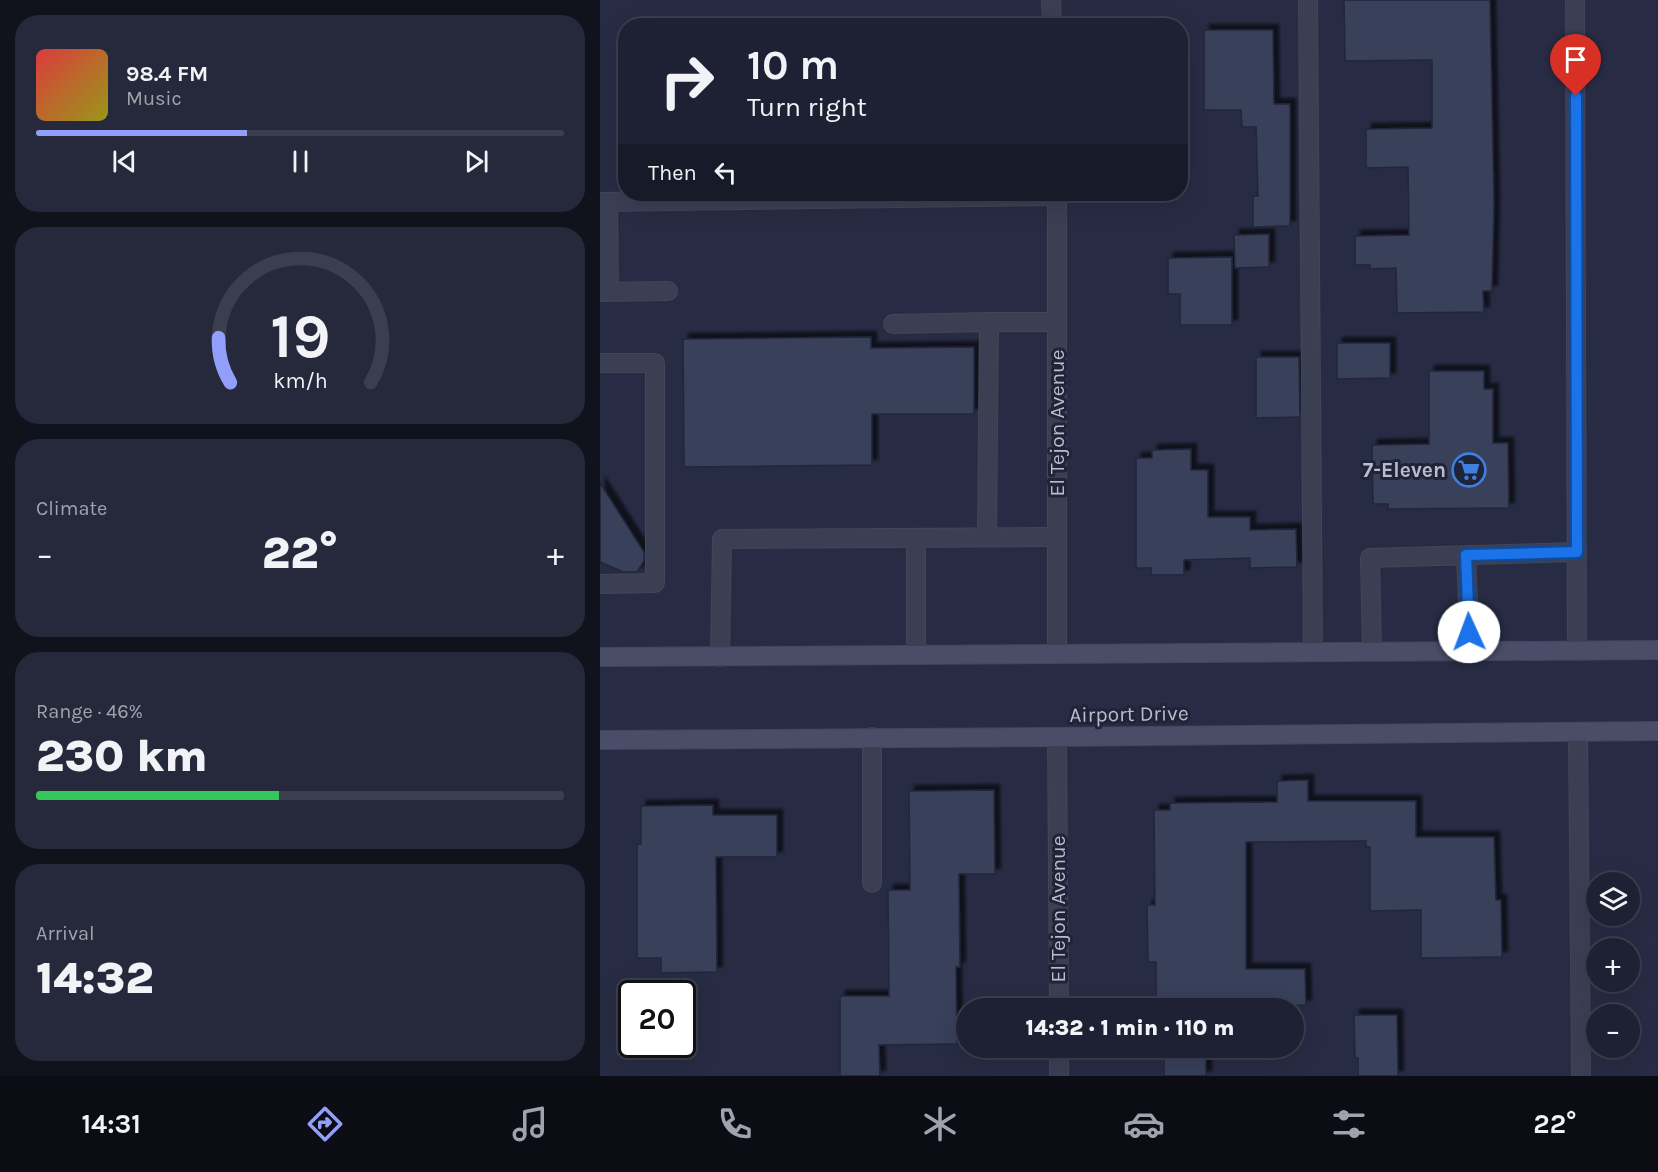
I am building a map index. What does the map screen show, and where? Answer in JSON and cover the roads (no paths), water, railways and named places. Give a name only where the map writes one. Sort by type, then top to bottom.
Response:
[{"type":"main road","points":[[600,657],[1658,650]]},
{"type":"main road","name":"Airport Drive","points":[[600,740],[872,737],[1057,738],[1658,730]]},
{"type":"street","points":[[1051,0],[1052,18]]},
{"type":"street","points":[[1308,0],[1313,652]]},
{"type":"street","points":[[1575,0],[1577,651]]},
{"type":"street","points":[[668,291],[605,292],[604,202],[669,201]]},
{"type":"street","name":"El Tejon Avenue","points":[[1057,201],[1057,653]]},
{"type":"street","points":[[987,537],[989,322]]},
{"type":"street","points":[[893,324],[1057,322]]},
{"type":"street","points":[[600,363],[655,363],[655,582],[600,584]]},
{"type":"street","points":[[720,657],[722,539],[1057,537]]},
{"type":"street","points":[[916,538],[916,654]]},
{"type":"street","points":[[1372,652],[1370,558],[1577,552]]},
{"type":"street","points":[[1466,555],[1470,652]]},
{"type":"street","points":[[1578,732],[1581,1076]]},
{"type":"street","points":[[872,737],[872,882]]},
{"type":"street","name":"El Tejon Avenue","points":[[1057,738],[1059,998]]},
{"type":"street","points":[[1059,1058],[1059,1076]]},
{"type":"place","name":"7-Eleven","points":[[1469,470]]}]
